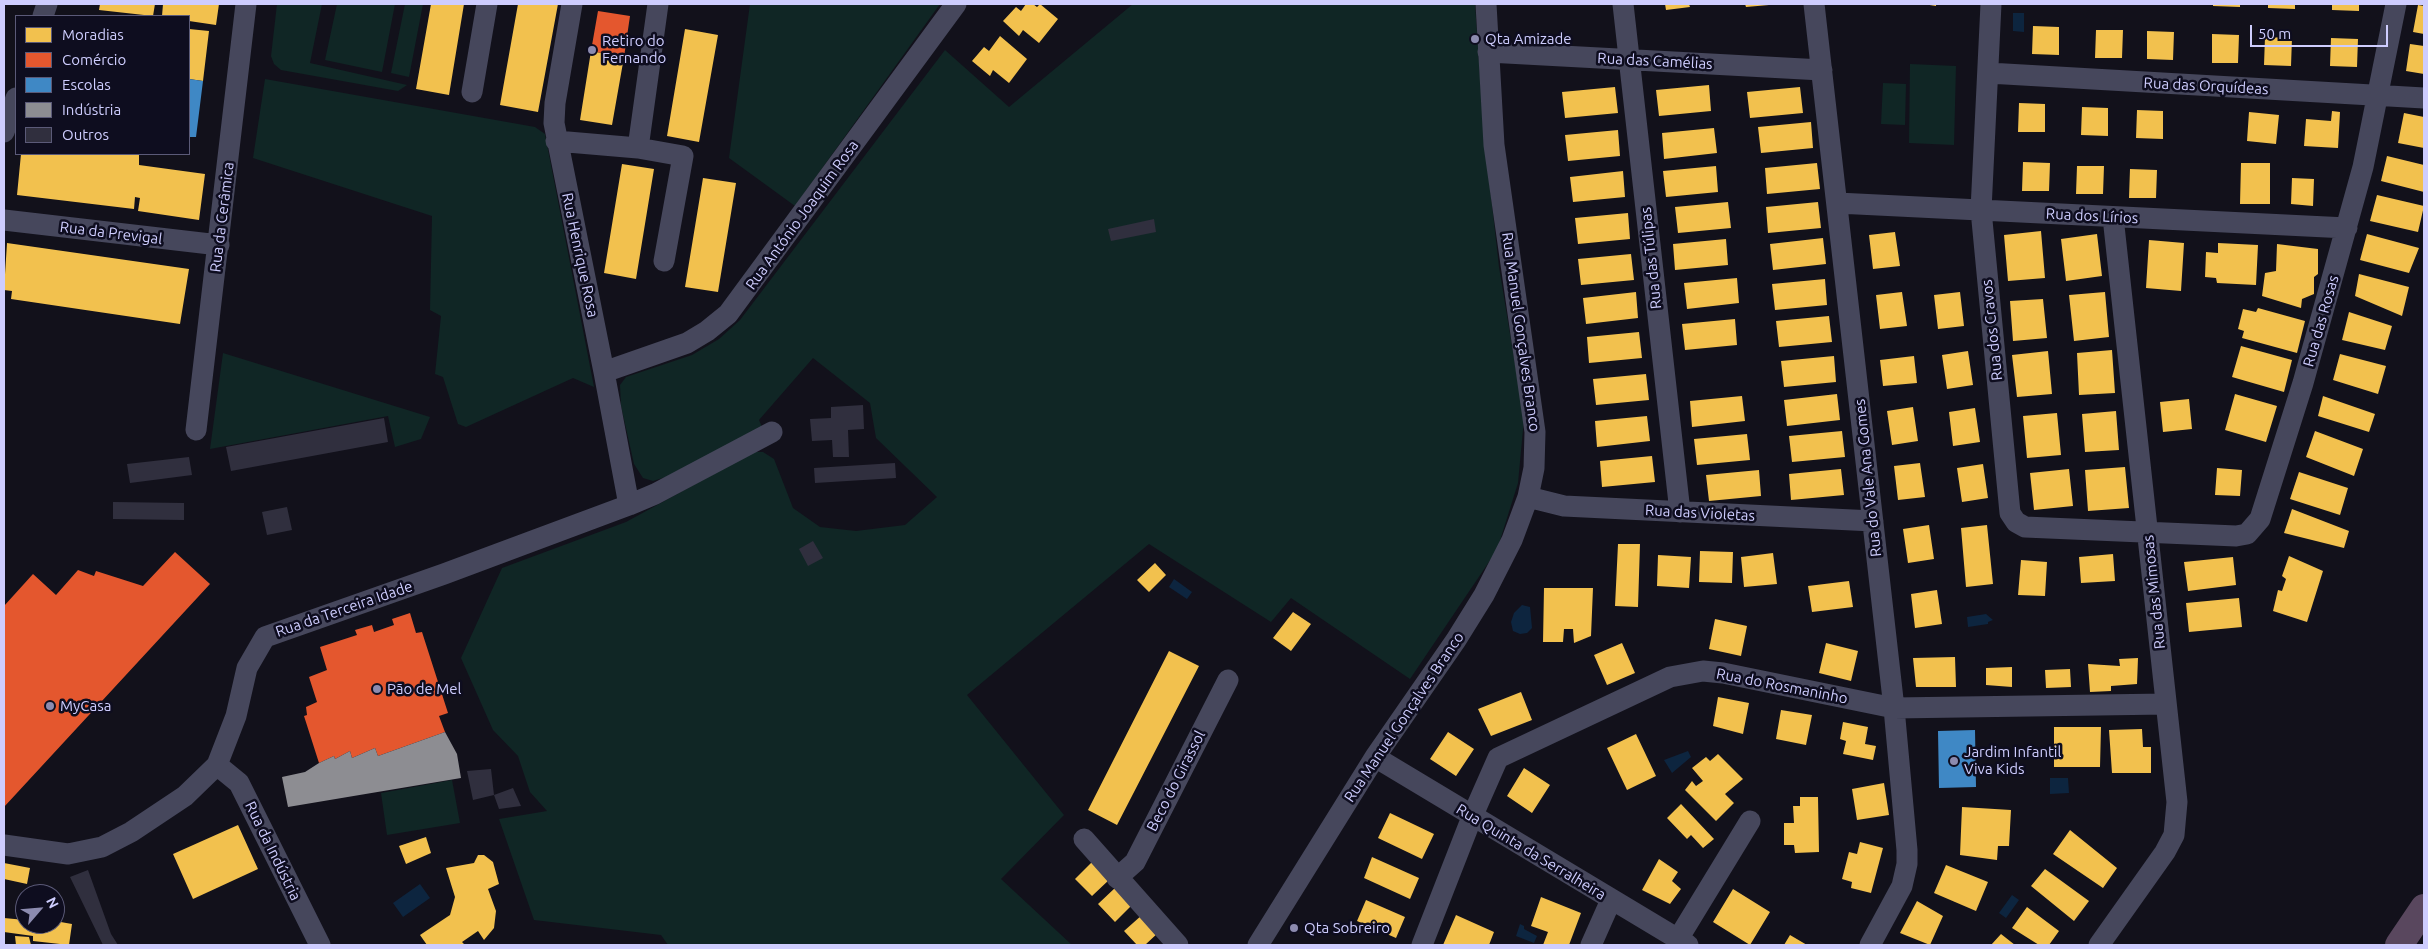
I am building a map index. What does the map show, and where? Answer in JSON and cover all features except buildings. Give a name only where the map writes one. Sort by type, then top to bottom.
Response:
[{"type":"highway","points":[[2399,945],[2424,908]]},
{"type":"street","name":"Rua da Cerâmica","points":[[196,430],[246,4]]},
{"type":"street","points":[[472,92],[487,4]]},
{"type":"street","name":"Rua Henrique Rosa","points":[[572,4],[555,103],[554,123],[556,141],[604,372],[629,505]]},
{"type":"street","points":[[638,148],[658,4]]},
{"type":"street","name":"Rua António Joaquim Rosa","points":[[604,372],[687,343],[707,331],[728,314],[956,4]]},
{"type":"street","name":"Rua Manuel Gonçalves Branco","points":[[1258,945],[1375,757],[1484,596],[1512,540],[1528,497],[1534,468],[1536,432],[1494,146],[1486,4]]},
{"type":"street","name":"Rua das Túlipas","points":[[1623,4],[1680,512]]},
{"type":"street","name":"Rua do Vale Ana Gomes","points":[[1814,4],[1894,708],[1907,864],[1902,886],[1870,945]]},
{"type":"street","name":"Rua dos Cravos","points":[[1991,4],[1981,210],[2010,513],[2016,522],[2025,527],[2148,533]]},
{"type":"street","name":"Rua das Rosas","points":[[2148,533],[2236,536],[2247,534],[2260,519],[2308,365],[2363,168],[2396,4]]},
{"type":"street","name":"Rua das Camélias","points":[[1488,52],[1822,70]]},
{"type":"street","name":"Rua das Orquídeas","points":[[1988,73],[2424,98]]},
{"type":"street","points":[[4,132],[15,101]]},
{"type":"street","points":[[556,141],[638,148],[683,156],[664,261]]},
{"type":"street","name":"Rua dos Lírios","points":[[1837,203],[2347,228]]},
{"type":"street","name":"Rua das Mimosas","points":[[2099,945],[2166,852],[2174,835],[2177,802],[2113,216]]},
{"type":"street","name":"Rua da Previgal","points":[[4,220],[218,245]]},
{"type":"street","name":"Rua da Terceira Idade","points":[[4,844],[68,854],[102,847],[131,832],[185,796],[218,765],[236,716],[247,668],[265,637],[438,576],[629,505],[655,494],[772,432]]},
{"type":"street","name":"Rua das Violetas","points":[[1528,497],[1564,506],[1873,521]]},
{"type":"street","name":"Rua do Rosmaninho","points":[[1422,945],[1472,817],[1498,758],[1670,677],[1687,672],[1723,674],[1894,708],[2166,704]]},
{"type":"street","name":"Beco do Girassol","points":[[1117,878],[1135,862],[1228,680]]},
{"type":"street","name":"Rua Quinta da Serralheira","points":[[1375,757],[1683,942]]},
{"type":"street","name":"Rua da Indústria","points":[[218,765],[239,783],[320,945]]},
{"type":"street","points":[[1683,942],[1750,821]]},
{"type":"street","points":[[1084,839],[1178,945]]},
{"type":"street","points":[[1591,945],[1612,900]]},
{"type":"green space","points":[[277,4],[322,4],[310,63],[407,85],[398,91],[281,70],[274,64],[271,56]]},
{"type":"green space","points":[[337,4],[395,4],[382,72],[325,60]]},
{"type":"green space","points":[[405,4],[423,4],[409,77],[391,73]]},
{"type":"green space","points":[[750,4],[940,4],[795,206],[729,158]]},
{"type":"green space","points":[[1133,4],[1475,4],[1484,134],[1499,267],[1524,419],[1518,483],[1497,550],[1410,679],[1291,598],[1271,622],[1149,544],[967,695],[1064,815],[1001,879],[1072,945],[668,945],[661,935],[534,920],[499,819],[547,811],[530,792],[518,756],[493,730],[461,658],[502,568],[626,522],[754,452],[763,452],[774,459],[793,508],[820,527],[856,531],[905,525],[937,497],[876,438],[870,403],[813,358],[759,420],[762,427],[666,477],[653,481],[643,478],[634,464],[621,406],[620,385],[626,377],[692,355],[719,339],[740,320],[945,50],[1009,107]]},
{"type":"green space","points":[[1910,64],[1956,66],[1954,145],[1909,143]]},
{"type":"green space","points":[[265,79],[535,127],[545,134],[594,387],[573,378],[466,427],[458,424],[443,377],[435,374],[441,316],[430,310],[432,216],[253,158]]},
{"type":"green space","points":[[1883,83],[1906,84],[1905,125],[1881,124]]},
{"type":"green space","points":[[223,353],[430,417],[421,439],[395,447],[388,416],[210,449]]},
{"type":"green space","points":[[452,780],[460,823],[387,835],[381,793]]},
{"type":"water","points":[[2013,13],[2024,13],[2024,32],[2013,31]]},
{"type":"water","points":[[1174,579],[1192,592],[1187,599],[1169,587]]},
{"type":"water","points":[[1522,605],[1530,607],[1532,628],[1527,633],[1520,634],[1513,631],[1511,622],[1514,613]]},
{"type":"water","points":[[1986,614],[1993,620],[1988,622],[1988,624],[1968,627],[1967,617]]},
{"type":"water","points":[[1688,751],[1691,757],[1672,773],[1664,760]]},
{"type":"water","points":[[2050,778],[2068,778],[2069,793],[2050,794]]},
{"type":"water","points":[[420,884],[430,898],[403,917],[393,903]]},
{"type":"water","points":[[2012,895],[2019,900],[2006,918],[1999,913]]},
{"type":"water","points":[[1520,924],[1524,926],[1524,929],[1537,936],[1534,943],[1516,936]]},
{"type":"place","name":"Qta Amizade","points":[[1475,39]]},
{"type":"place","name":"Retiro do Fernando","points":[[592,50]]},
{"type":"place","name":"Pão de Mel","points":[[377,689]]},
{"type":"place","name":"MyCasa","points":[[50,706]]},
{"type":"place","name":"Jardim Infantil Viva Kids","points":[[1954,761]]},
{"type":"place","name":"Qta Sobreiro","points":[[1294,928]]}]
